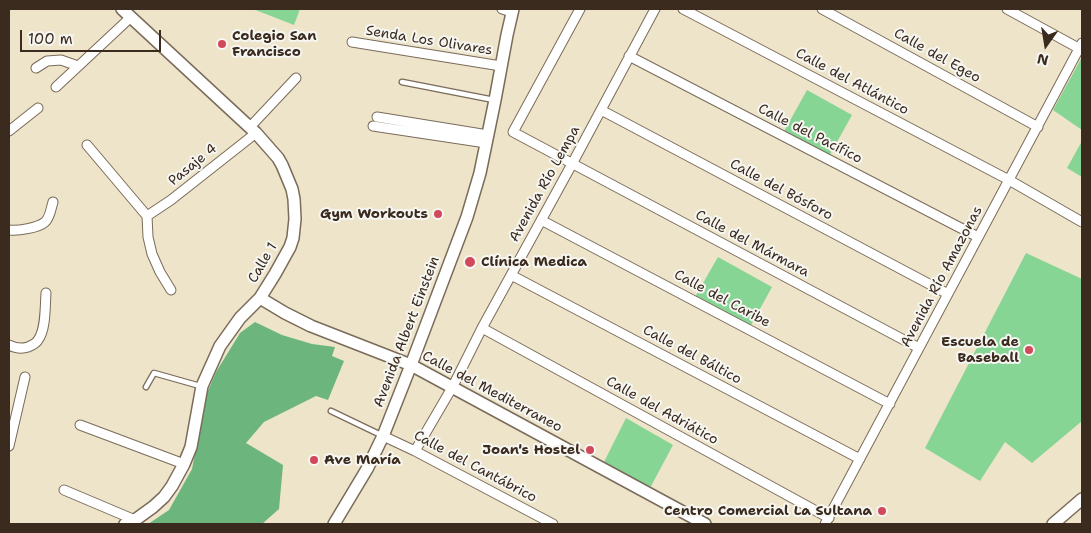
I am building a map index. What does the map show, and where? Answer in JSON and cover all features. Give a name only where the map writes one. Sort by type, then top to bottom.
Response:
[{"type":"street","name":"Calle 1","points":[[122,9],[253,130],[273,151],[282,165],[292,190],[295,219],[290,247],[275,274],[260,298],[240,318],[220,346],[202,386],[191,447],[184,464],[164,497],[130,522]]},
{"type":"street","name":"Calle del Mármara","points":[[580,9],[513,132],[919,348]]},
{"type":"street","name":"Avenida Río Lempa","points":[[415,451],[453,386],[482,328],[654,9]]},
{"type":"street","name":"Calle del Atlántico","points":[[683,9],[1009,180],[1082,222]]},
{"type":"street","name":"Calle del Egeo","points":[[822,9],[1038,127]]},
{"type":"street","points":[[1007,9],[1081,47]]},
{"type":"street","name":"Avenida Albert Einstein","points":[[334,524],[367,469],[382,436],[467,217],[480,172],[484,138],[495,100],[509,10]]},
{"type":"street","points":[[56,87],[131,17]]},
{"type":"street","name":"Senda Los Olivares","points":[[352,42],[501,66]]},
{"type":"street","name":"Avenida Río Amazonas","points":[[827,521],[1081,47]]},
{"type":"street","name":"Calle del Pacífico","points":[[629,56],[978,237]]},
{"type":"street","points":[[36,68],[47,61],[61,60],[78,66]]},
{"type":"street","name":"Pasaje 4","points":[[147,216],[171,200],[253,130],[296,78]]},
{"type":"street","points":[[9,131],[38,108]]},
{"type":"street","name":"Calle del Bósforo","points":[[601,110],[948,294]]},
{"type":"street","points":[[378,117],[484,138]]},
{"type":"street","points":[[373,126],[484,138]]},
{"type":"street","points":[[86,145],[147,216],[148,237],[152,254],[171,290]]},
{"type":"street","points":[[9,230],[28,228],[45,222],[53,202]]},
{"type":"street","name":"Calle del Caribe","points":[[541,220],[890,404]]},
{"type":"street","name":"Calle del Báltico","points":[[511,275],[860,459]]},
{"type":"street","points":[[9,345],[14,348],[24,348],[33,345],[39,340],[44,326],[46,294]]},
{"type":"street","name":"Calle del Mediterraneo","points":[[260,298],[311,326],[411,364],[705,524]]},
{"type":"street","name":"Calle del Adriático","points":[[482,328],[827,521]]},
{"type":"street","points":[[9,446],[25,377]]},
{"type":"street","points":[[80,425],[184,464]]},
{"type":"street","name":"Calle del Cantábrico","points":[[382,436],[415,451],[553,524]]},
{"type":"street","points":[[64,490],[130,522]]},
{"type":"street","points":[[1052,524],[1082,499]]},
{"type":"lane","points":[[402,82],[495,100]]},
{"type":"lane","points":[[146,387],[154,373],[202,386]]},
{"type":"lane","points":[[331,411],[382,436]]},
{"type":"green space","points":[[253,9],[300,9],[294,25]]},
{"type":"green space","points":[[1082,57],[1082,130],[1053,110]]},
{"type":"green space","points":[[807,90],[852,115],[827,160],[782,135]]},
{"type":"green space","points":[[1082,141],[1082,177],[1067,168]]},
{"type":"green space","name":"Escuela de Baseball","points":[[1026,253],[1082,279],[1082,421],[1032,463],[1005,442],[980,481],[925,448]]},
{"type":"green space","points":[[718,257],[772,287],[750,327],[695,297]]},
{"type":"green space","points":[[255,322],[282,335],[312,344],[335,347],[332,356],[344,361],[328,400],[316,396],[264,422],[246,443],[283,465],[279,509],[262,524],[148,524],[169,510],[192,469],[207,393],[216,372],[240,333]]},
{"type":"green space","points":[[626,418],[673,445],[649,490],[602,466]]},
{"type":"place","name":"Colegio San Francisco","points":[[222,44]]},
{"type":"place","name":"Gym Workouts","points":[[438,214]]},
{"type":"place","name":"Clínica Medica","points":[[470,262]]},
{"type":"place","name":"Escuela de Baseball","points":[[1029,350]]},
{"type":"place","name":"Joan's Hostel","points":[[590,450]]},
{"type":"place","name":"Ave María","points":[[314,460]]},
{"type":"place","name":"Centro Comercial La Sultana","points":[[882,511]]}]
